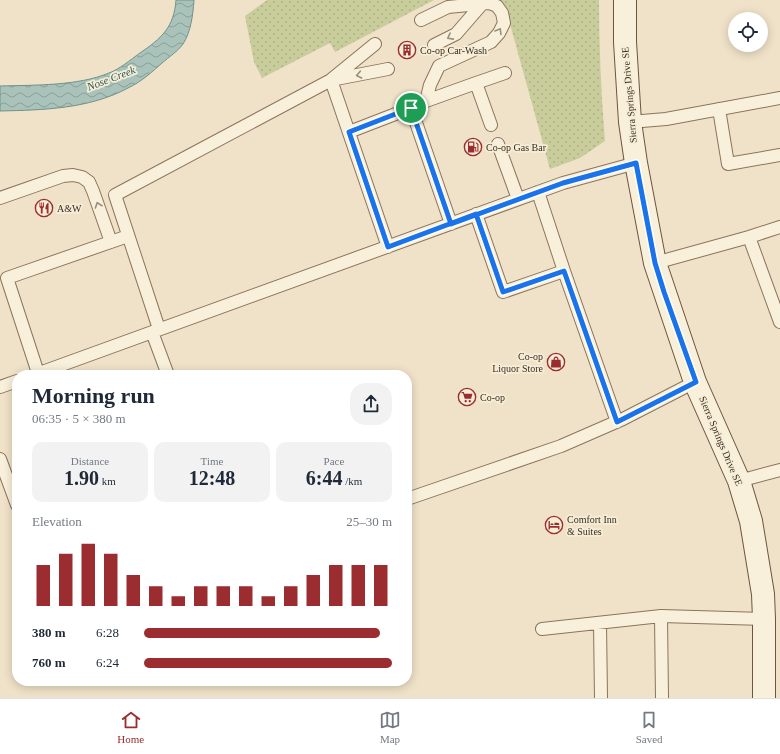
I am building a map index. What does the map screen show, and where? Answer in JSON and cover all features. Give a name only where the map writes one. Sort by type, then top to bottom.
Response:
[{"type":"street","name":"Sierra Springs Drive SE","points":[[625,0],[625,42],[630,122],[636,163],[655,263],[696,382],[739,480],[751,520],[761,579],[764,619],[764,698]]},
{"type":"lane","points":[[421,20],[448,7],[489,3],[497,6],[502,13],[504,23],[500,33],[491,42],[439,66],[430,85],[426,101]]},
{"type":"lane","points":[[434,45],[456,34],[482,4]]},
{"type":"lane","points":[[167,370],[115,195],[331,80],[375,44]]},
{"type":"lane","points":[[331,80],[388,69]]},
{"type":"lane","points":[[349,132],[426,101],[505,73]]},
{"type":"lane","points":[[331,80],[388,247]]},
{"type":"lane","points":[[476,83],[491,125]]},
{"type":"lane","points":[[630,122],[666,119],[780,98]]},
{"type":"lane","points":[[411,108],[451,224]]},
{"type":"lane","points":[[719,109],[728,164],[780,155]]},
{"type":"lane","points":[[498,144],[518,199]]},
{"type":"lane","points":[[47,370],[563,183],[636,163]]},
{"type":"lane","points":[[0,198],[63,176],[73,175],[82,177],[89,182],[94,191],[111,242]]},
{"type":"lane","points":[[538,192],[617,422]]},
{"type":"lane","points":[[476,214],[503,292],[564,271]]},
{"type":"lane","points":[[655,263],[750,237],[780,227]]},
{"type":"lane","points":[[35,370],[7,278],[128,236]]},
{"type":"lane","points":[[750,237],[780,322]]},
{"type":"lane","points":[[412,497],[561,446],[617,422],[696,382]]},
{"type":"lane","points":[[0,387],[12,383]]},
{"type":"lane","points":[[0,459],[12,491]]},
{"type":"lane","points":[[739,480],[780,470]]},
{"type":"lane","points":[[661,616],[662,698]]},
{"type":"lane","points":[[542,630],[661,616],[764,619]]},
{"type":"lane","points":[[600,623],[601,698]]},
{"type":"green space","points":[[267,0],[434,0],[335,52],[330,43],[262,78],[254,62],[245,16]]},
{"type":"green space","points":[[498,0],[599,0],[600,70],[605,141],[580,158],[550,169],[507,13]]},
{"type":"water","name":"Nose Creek","points":[[176,0],[194,0],[191,23],[186,39],[176,52],[137,83],[113,95],[82,104],[49,109],[0,111],[0,86],[70,83],[97,77],[121,67],[155,42],[166,31],[173,18]]},
{"type":"place","name":"Co-op Car-Wash","points":[[407,50]]},
{"type":"place","name":"Co-op Gas Bar","points":[[473,147]]},
{"type":"place","name":"A&W","points":[[44,208]]},
{"type":"place","name":"Co-op Liquor Store","points":[[556,362]]},
{"type":"place","name":"Co-op","points":[[467,397]]},
{"type":"place","name":"Comfort Inn & Suites","points":[[554,525]]},
{"type":"route","points":[[411,108],[349,132],[388,247],[451,224],[476,214],[503,292],[564,271],[617,422],[696,382],[655,263],[636,163],[563,183],[476,214],[451,224],[411,108]]}]
